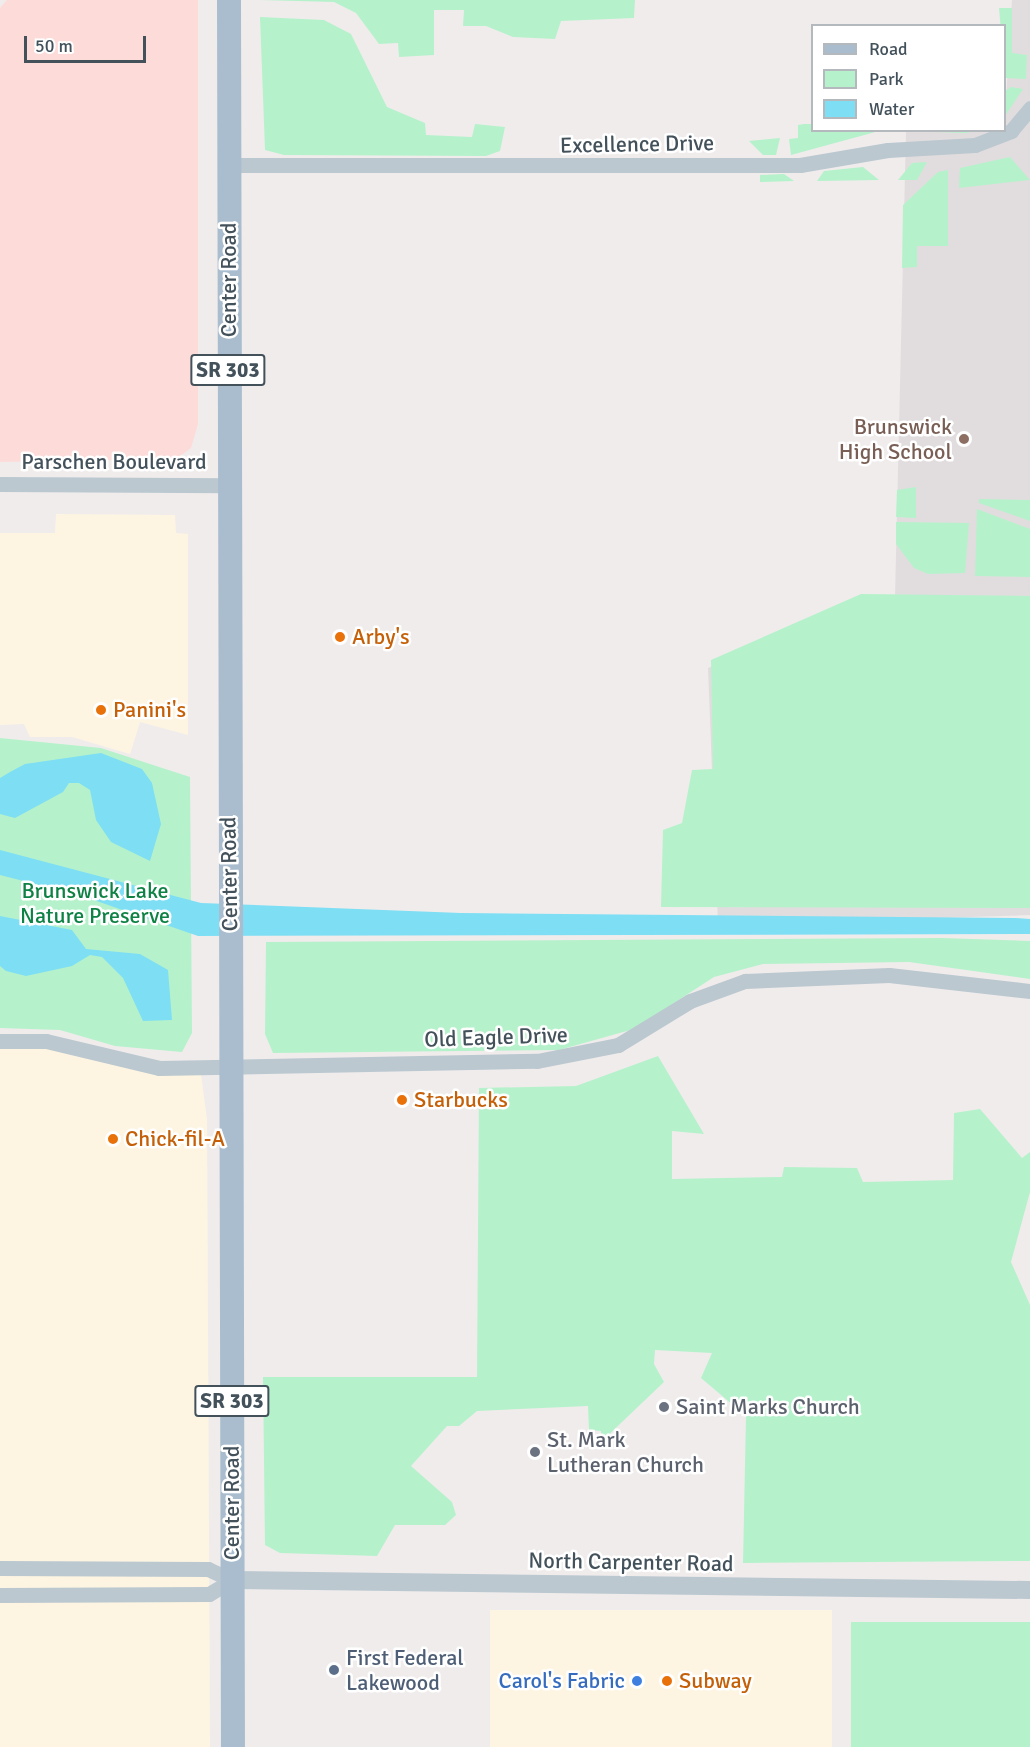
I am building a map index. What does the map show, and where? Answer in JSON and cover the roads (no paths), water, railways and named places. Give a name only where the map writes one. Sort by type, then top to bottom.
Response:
[{"type":"main road","name":"Center Road","points":[[229,0],[228,485],[233,1747]]},
{"type":"street","name":"Excellence Drive","points":[[229,165],[800,165],[888,150],[975,145],[1011,131],[1030,108]]},
{"type":"street","name":"Parschen Boulevard","points":[[0,484],[228,485]]},
{"type":"street","name":"Old Eagle Drive","points":[[0,1041],[46,1041],[159,1068],[562,1059],[618,1045],[715,990],[785,975],[943,978],[1030,991]]},
{"type":"street","points":[[0,1568],[208,1569],[232,1580]]},
{"type":"street","points":[[0,1595],[209,1594],[232,1580]]},
{"type":"street","name":"North Carpenter Road","points":[[232,1580],[1030,1590]]},
{"type":"water","points":[[101,753],[142,769],[152,783],[161,824],[150,861],[111,842],[96,820],[90,790],[79,783],[69,783],[63,792],[15,818],[0,814],[0,778],[25,764]]},
{"type":"water","points":[[0,850],[201,903],[461,913],[1015,918],[1030,919],[1030,934],[198,936],[82,896],[0,875]]},
{"type":"water","points":[[0,916],[72,930],[86,949],[140,954],[168,970],[172,1020],[143,1021],[123,978],[102,957],[90,955],[72,966],[26,976],[6,971],[0,966]]},
{"type":"place","name":"Brunswick High School","points":[[964,439]]},
{"type":"place","name":"Arby's","points":[[340,637]]},
{"type":"place","name":"Panini's","points":[[101,710]]},
{"type":"place","name":"Starbucks","points":[[402,1100]]},
{"type":"place","name":"Chick-fil-A","points":[[113,1139]]},
{"type":"place","name":"Saint Marks Church","points":[[664,1407]]},
{"type":"place","name":"St. Mark Lutheran Church","points":[[535,1452]]},
{"type":"place","name":"First Federal Lakewood","points":[[334,1670]]},
{"type":"place","name":"Carol's Fabric","points":[[637,1681]]},
{"type":"place","name":"Subway","points":[[667,1681]]},
{"type":"park label","name":"Brunswick Lake Nature Preserve","points":[[95,902]]}]
